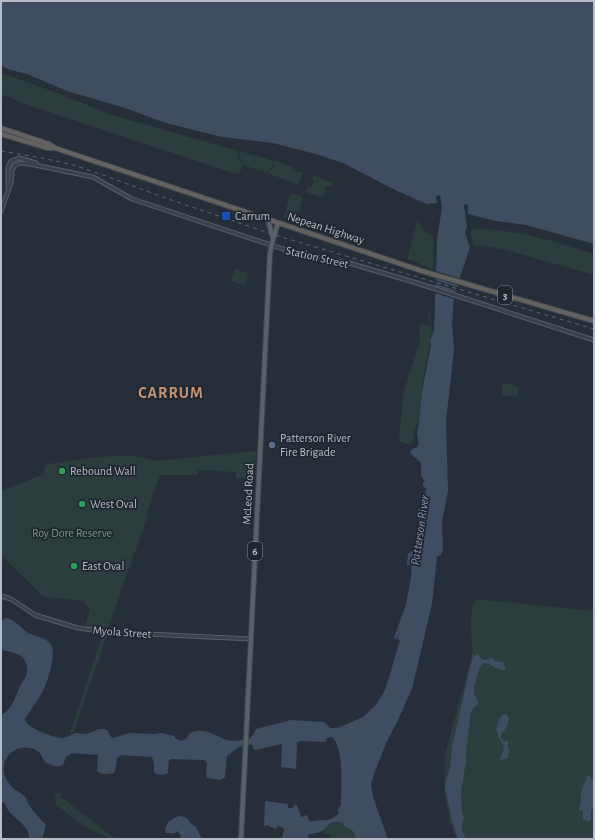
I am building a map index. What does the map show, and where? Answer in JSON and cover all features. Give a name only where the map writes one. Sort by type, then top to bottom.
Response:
[{"type":"highway","name":"Nepean Highway","points":[[1,128],[49,144],[55,148],[268,220],[430,273],[594,321]]},
{"type":"highway","points":[[14,138],[16,133]]},
{"type":"highway","name":"Nepean Highway","points":[[1,134],[48,148],[55,148]]},
{"type":"main road","points":[[268,220],[273,239]]},
{"type":"main road","name":"McLeod Road","points":[[241,839],[250,639],[272,245],[278,223]]},
{"type":"street","name":"Station Street","points":[[8,191],[8,168],[12,161],[20,159],[43,166]]},
{"type":"street","name":"Station Street","points":[[8,191],[11,182],[12,170],[15,165],[22,163],[93,177],[132,199],[272,245],[306,255],[346,263],[428,287],[594,340]]},
{"type":"street","points":[[1,211],[8,191]]},
{"type":"street","name":"Myola Street","points":[[1,596],[11,599],[35,615],[78,628],[107,632],[250,639]]},
{"type":"green space","points":[[1,73],[52,91],[112,115],[238,151],[238,158],[243,165],[240,172],[236,174],[28,105],[1,94]]},
{"type":"green space","points":[[240,151],[274,161],[273,165],[267,173],[261,171],[262,166],[260,167],[260,171],[244,165],[239,158]]},
{"type":"green space","points":[[275,160],[288,167],[289,165],[293,168],[293,170],[295,169],[296,172],[303,173],[297,184],[270,174],[269,172],[274,166]]},
{"type":"green space","points":[[314,175],[333,183],[331,186],[325,186],[325,192],[322,197],[306,192],[308,186],[311,187],[314,182],[312,179]]},
{"type":"green space","points":[[293,194],[300,196],[303,199],[295,223],[284,217],[290,195]]},
{"type":"green space","points":[[417,221],[426,232],[433,236],[433,270],[414,261],[407,260]]},
{"type":"green space","points":[[476,229],[506,231],[521,234],[594,254],[594,275],[506,250],[479,245],[474,246],[470,231]]},
{"type":"green space","points":[[235,269],[248,273],[245,286],[231,281]]},
{"type":"green space","points":[[428,311],[430,312],[432,331],[423,381],[419,420],[416,425],[414,440],[410,445],[399,441],[403,395],[420,340],[420,323],[430,326]]},
{"type":"green space","points":[[506,383],[519,388],[518,397],[502,395],[502,385]]},
{"type":"green space","name":"Roy Dore Reserve","points":[[256,451],[255,479],[236,478],[236,472],[198,470],[198,475],[160,475],[108,629],[85,627],[90,609],[83,601],[44,597],[1,555],[1,491],[44,474],[44,468],[48,464],[88,458],[117,456],[131,456],[155,461]]},
{"type":"green space","points":[[477,599],[594,611],[594,839],[456,839],[450,822],[444,793],[445,755],[473,651],[471,616],[474,603]]},
{"type":"green space","points":[[102,635],[107,635],[74,732],[70,733]]},
{"type":"green space","points":[[57,793],[62,793],[61,797],[116,839],[111,839],[85,827],[56,805],[55,795]]},
{"type":"green space","points":[[335,822],[342,823],[344,826],[353,831],[356,839],[330,839],[329,835],[322,831],[328,824]]},
{"type":"water","name":"Patterson River","points":[[1,1],[594,1],[594,244],[526,225],[496,221],[468,214],[468,206],[466,204],[464,205],[467,227],[465,233],[470,247],[454,296],[452,325],[454,350],[446,421],[448,491],[442,521],[443,549],[441,555],[437,556],[432,604],[412,689],[387,741],[371,785],[373,797],[388,839],[356,839],[353,831],[344,826],[342,823],[337,822],[330,824],[320,832],[308,835],[309,839],[282,839],[284,829],[278,825],[276,829],[266,825],[264,827],[265,801],[288,804],[288,808],[293,808],[294,805],[297,805],[301,817],[307,815],[310,822],[329,820],[339,813],[338,810],[341,805],[341,767],[336,742],[332,737],[327,738],[325,742],[297,742],[296,769],[281,767],[281,744],[256,750],[253,749],[253,746],[250,744],[239,747],[227,756],[225,777],[221,780],[207,778],[207,763],[204,760],[171,759],[169,760],[168,773],[161,775],[154,772],[152,757],[120,755],[117,759],[115,772],[106,774],[97,771],[98,755],[72,753],[66,757],[63,765],[55,766],[46,762],[39,752],[34,749],[24,747],[15,750],[7,757],[4,765],[4,773],[11,786],[26,798],[33,811],[46,825],[42,839],[29,839],[26,828],[23,824],[10,813],[5,803],[1,802],[1,715],[8,710],[13,702],[27,673],[27,666],[21,656],[1,649],[1,622],[5,618],[14,621],[28,633],[43,638],[50,643],[53,654],[51,668],[42,693],[25,719],[29,725],[34,728],[46,734],[61,738],[76,733],[85,734],[99,729],[105,729],[113,738],[129,733],[162,733],[174,736],[176,739],[182,741],[195,731],[204,731],[230,741],[237,741],[251,738],[256,729],[291,720],[324,722],[330,728],[338,728],[363,717],[376,705],[385,690],[400,640],[397,639],[403,627],[396,639],[394,638],[406,604],[412,572],[412,565],[407,565],[408,554],[416,548],[420,524],[418,524],[419,519],[421,519],[426,488],[423,487],[423,482],[425,482],[421,475],[421,463],[410,453],[411,450],[419,444],[417,434],[422,391],[431,345],[430,341],[434,329],[437,238],[442,208],[440,195],[436,196],[437,203],[427,204],[395,190],[343,163],[316,154],[273,143],[222,137],[166,123],[125,108],[67,91],[27,74],[7,69],[1,65]]},
{"type":"water","points":[[477,654],[481,659],[485,660],[492,657],[495,661],[503,662],[506,668],[501,670],[489,664],[483,663],[479,669],[474,686],[474,693],[479,703],[471,712],[461,792],[464,818],[462,829],[466,839],[458,839],[452,821],[445,787],[450,770],[452,747],[469,671],[473,657]]},
{"type":"water","points":[[505,714],[509,719],[505,731],[502,733],[501,737],[502,740],[508,741],[508,748],[510,751],[507,758],[501,760],[504,746],[499,739],[496,728],[501,716]]},
{"type":"water","points":[[589,775],[594,781],[594,807],[591,811],[591,820],[588,822],[583,819],[583,811],[579,810],[581,792],[587,776]]},
{"type":"water","points":[[178,816],[189,820],[189,822],[196,827],[202,839],[181,839],[178,831],[173,834],[166,833],[165,829],[168,822]]},
{"type":"pier","points":[[438,217],[436,271],[462,279],[460,286],[435,278],[435,280],[459,288],[458,291],[435,284],[435,286],[457,293],[456,301],[435,293],[434,329],[430,341],[433,326],[432,315],[435,243]]},
{"type":"railway","points":[[1,151],[73,165],[278,236],[594,329]]},
{"type":"place","name":"Carrum","points":[[226,216]]},
{"type":"place","name":"Patterson River Fire Brigade","points":[[272,445]]},
{"type":"place","name":"Rebound Wall","points":[[62,471]]},
{"type":"place","name":"West Oval","points":[[82,504]]},
{"type":"place","name":"East Oval","points":[[74,566]]},
{"type":"district","name":"CARRUM","points":[[171,392]]}]
